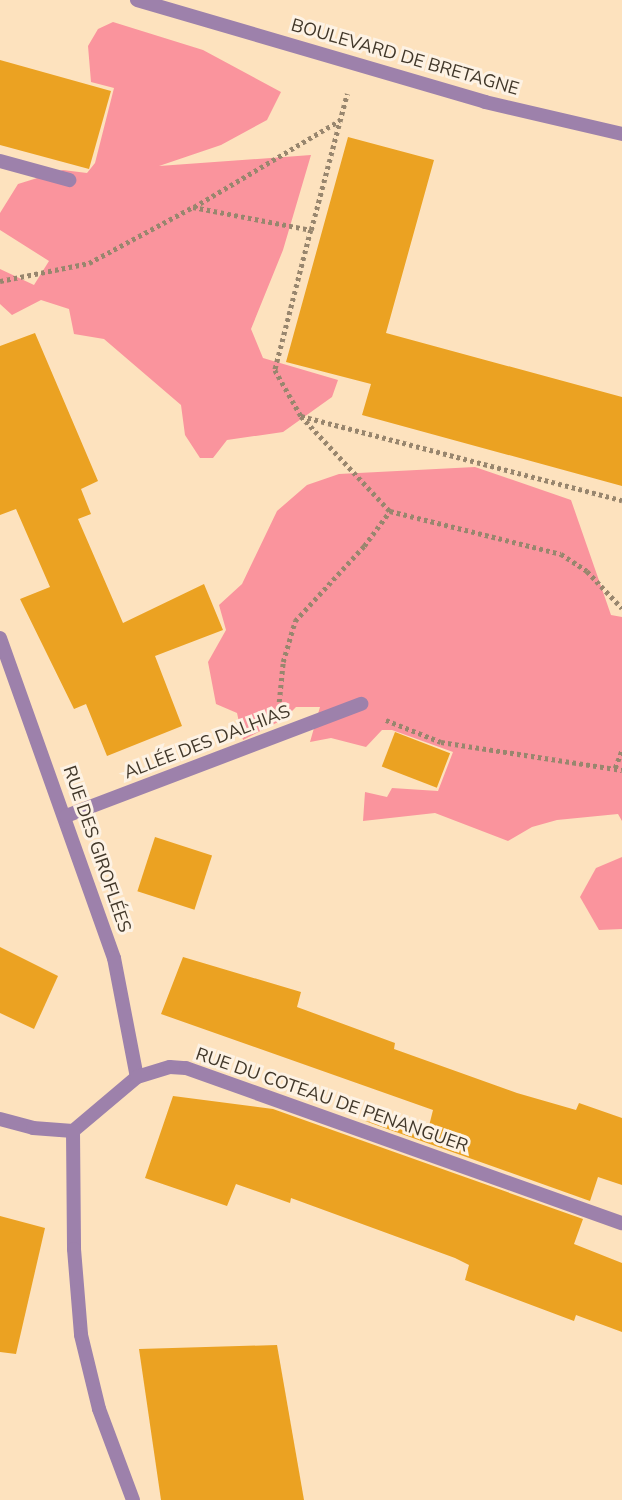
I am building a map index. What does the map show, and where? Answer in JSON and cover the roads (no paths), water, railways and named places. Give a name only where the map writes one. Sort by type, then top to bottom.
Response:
[{"type":"street","name":"BOULEVARD DE BRETAGNE","points":[[137,0],[485,102],[622,134]]},
{"type":"street","points":[[0,161],[69,180]]},
{"type":"street","name":"RUE DES GIROFLÉES","points":[[0,638],[5,663],[66,816],[114,958],[137,1077]]},
{"type":"street","name":"ALLÉE DES DALHIAS","points":[[66,816],[362,704]]},
{"type":"street","name":"RUE DU COTEAU DE PENANGUER","points":[[73,1131],[137,1077],[170,1067],[205,1072],[622,1223]]},
{"type":"street","points":[[0,1119],[33,1128],[73,1131],[74,1249],[81,1335],[99,1409],[133,1500]]}]
